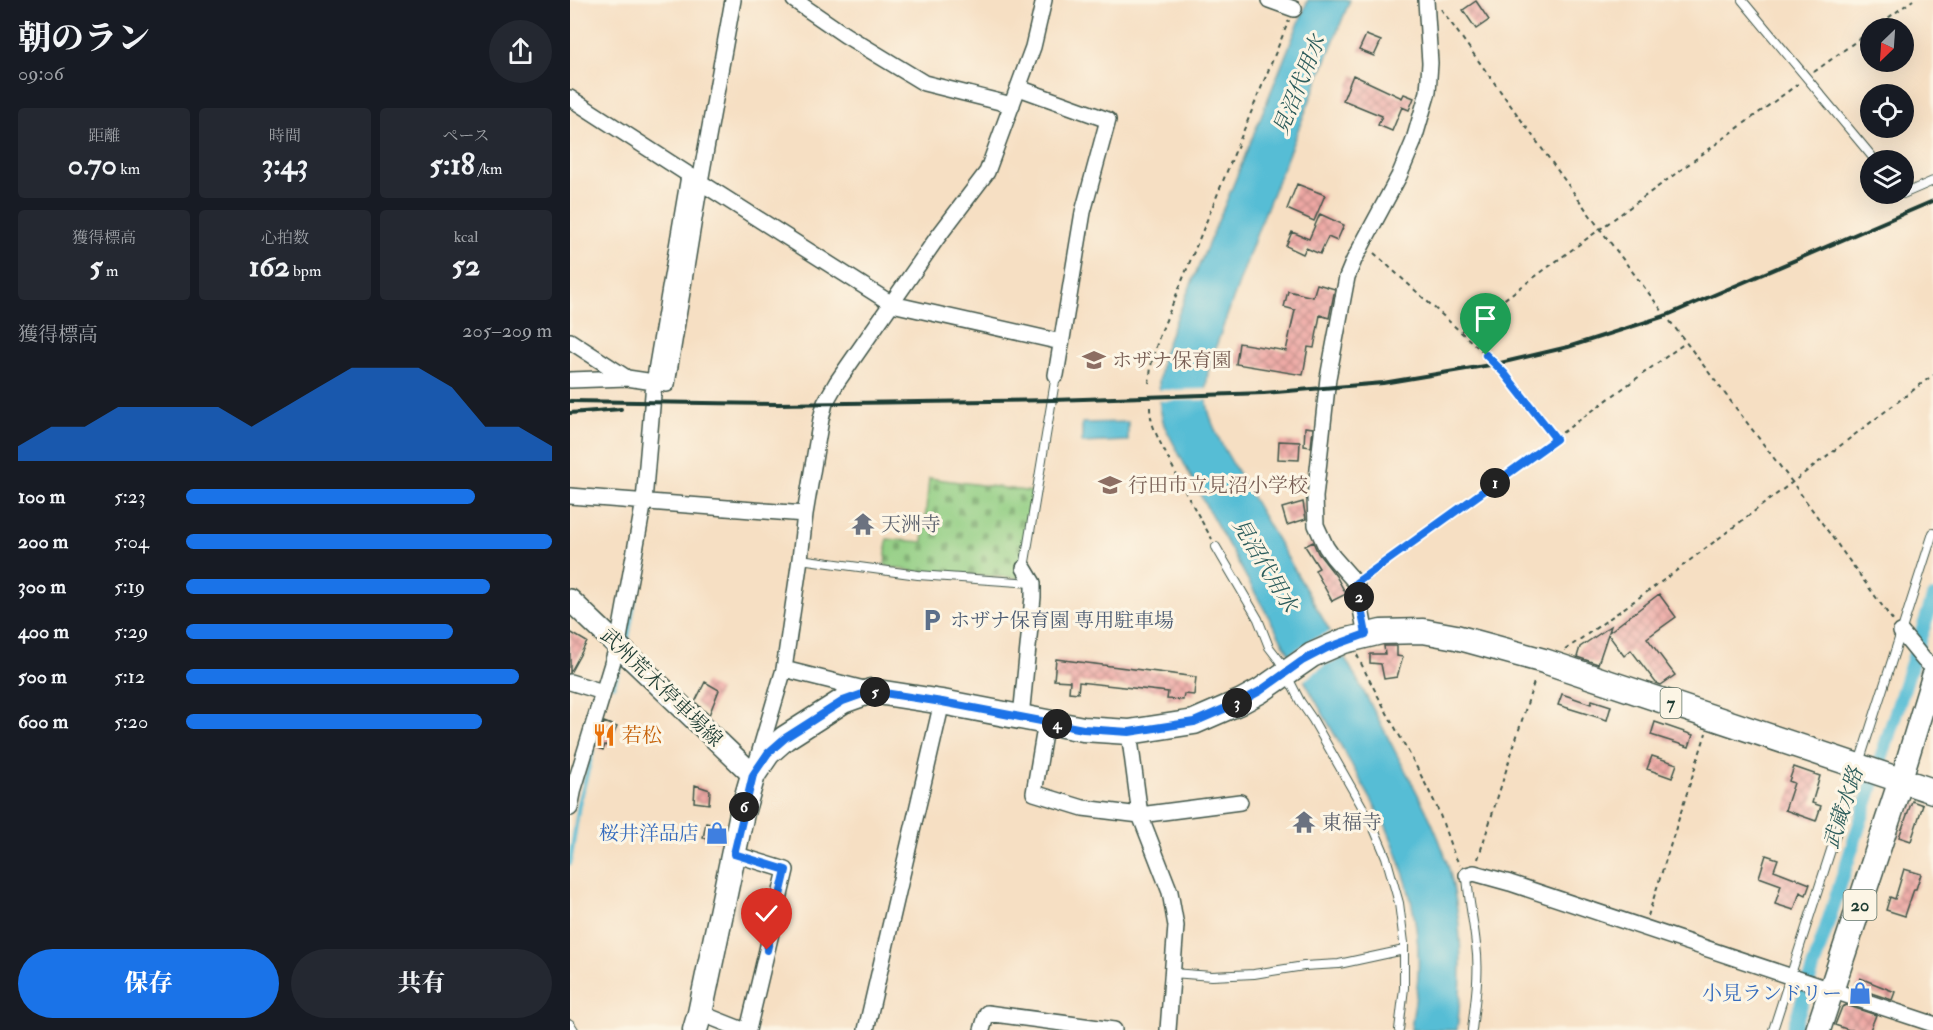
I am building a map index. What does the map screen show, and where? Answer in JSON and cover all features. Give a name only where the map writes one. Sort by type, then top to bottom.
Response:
[{"type":"main road","name":"武州荒木停車場線","points":[[570,600],[753,775]]},
{"type":"main road","name":"7","points":[[697,1022],[753,775],[768,753],[785,738],[843,701],[871,691],[1083,729],[1129,732],[1194,722],[1240,702],[1312,655],[1353,638],[1403,631],[1439,633],[1548,663],[1933,791]]},
{"type":"main road","points":[[1901,780],[1931,668]]},
{"type":"main road","name":"20","points":[[1818,1030],[1826,988],[1901,780]]},
{"type":"street","points":[[570,380],[627,378],[667,384],[695,179],[733,0]]},
{"type":"street","points":[[794,0],[845,35],[924,83],[1012,105]]},
{"type":"street","points":[[753,775],[784,669],[805,514],[825,404],[837,382],[937,238],[987,172],[1034,47],[1044,0]]},
{"type":"street","points":[[1269,0],[1295,4]]},
{"type":"street","points":[[1353,638],[1356,583],[1326,547],[1316,525],[1314,507],[1328,378],[1347,277],[1399,176],[1425,105],[1430,63],[1430,2]]},
{"type":"street","points":[[1019,88],[1108,120],[1083,212],[1056,375]]},
{"type":"street","points":[[570,98],[892,304],[1061,342]]},
{"type":"street","points":[[570,341],[627,378]]},
{"type":"street","points":[[570,808],[618,644],[644,501],[654,382]]},
{"type":"street","points":[[570,496],[805,514]]},
{"type":"street","points":[[1021,717],[1033,583],[1024,568]]},
{"type":"street","points":[[1902,633],[1931,668]]},
{"type":"street","points":[[784,669],[871,691]]},
{"type":"street","points":[[570,682],[603,692]]},
{"type":"street","points":[[866,1030],[942,702]]},
{"type":"street","points":[[1046,722],[1034,794],[1083,808],[1140,815],[1240,802]]},
{"type":"street","points":[[1129,732],[1140,815],[1170,892],[1176,926],[1168,1030]]},
{"type":"street","points":[[734,854],[786,870],[748,1030]]},
{"type":"street","points":[[1470,874],[1510,883],[1933,1024]]},
{"type":"street","points":[[982,1030],[987,1013],[1114,1030]]},
{"type":"street","points":[[697,1022],[742,1030]]},
{"type":"lane","points":[[1742,0],[1867,150]]},
{"type":"lane","points":[[1914,189],[1933,181]]},
{"type":"lane","points":[[1024,568],[1056,375]]},
{"type":"lane","points":[[1773,1030],[1792,977],[1933,533]]},
{"type":"lane","points":[[1216,547],[1258,619],[1269,647],[1288,672],[1381,844],[1394,880],[1399,903],[1404,950],[1404,988],[1399,1030]]},
{"type":"lane","points":[[800,559],[918,575],[1033,583]]},
{"type":"lane","points":[[1470,874],[1477,947],[1472,1030]]},
{"type":"lane","points":[[1172,973],[1212,976],[1254,974],[1304,966],[1339,964],[1404,950]]},
{"type":"lane","points":[[570,1024],[574,1030]]},
{"type":"path","points":[[1888,18],[1913,0]]},
{"type":"path","points":[[1430,2],[1448,17],[1600,229],[1792,482],[1902,633]]},
{"type":"path","points":[[1149,383],[1152,360],[1159,337],[1295,4]]},
{"type":"path","points":[[1461,331],[1860,38]]},
{"type":"path","points":[[1363,243],[1504,373],[1556,439]]},
{"type":"path","points":[[1356,583],[1685,343]]},
{"type":"path","points":[[1353,638],[1368,678],[1441,816],[1457,861],[1470,874],[1548,663],[1668,577],[1933,375]]},
{"type":"path","points":[[1150,407],[1150,418],[1154,429],[1216,547]]},
{"type":"path","points":[[1645,927],[1709,725]]},
{"type":"green space","points":[[929,478],[1033,492],[1020,578],[918,572],[885,566],[887,539],[923,542]]},
{"type":"water","name":"見沼代用水","points":[[1308,0],[1350,0],[1258,230],[1210,363],[1206,386],[1207,405],[1222,445],[1355,675],[1436,831],[1452,881],[1460,936],[1461,974],[1457,1030],[1411,1030],[1418,975],[1417,936],[1406,880],[1386,826],[1204,502],[1164,425],[1160,408],[1159,382],[1162,357],[1172,329]]},
{"type":"water","points":[[1128,422],[1128,441],[1082,443],[1082,423]]},
{"type":"pier","points":[[1209,389],[1209,400],[1157,401],[1156,390]]},
{"type":"pier","points":[[1332,631],[1347,656],[1325,665],[1302,682],[1287,656],[1313,639]]},
{"type":"building","points":[[1476,1],[1489,20],[1476,29],[1463,10]]},
{"type":"building","points":[[1366,35],[1381,41],[1374,56],[1359,50]]},
{"type":"building","points":[[1353,75],[1402,98],[1404,94],[1414,98],[1409,110],[1402,107],[1392,131],[1378,125],[1382,116],[1343,100]]},
{"type":"building","points":[[1297,184],[1325,195],[1314,221],[1287,209]]},
{"type":"building","points":[[1320,214],[1344,225],[1337,241],[1328,237],[1320,254],[1306,248],[1303,254],[1286,246],[1292,232],[1309,239]]},
{"type":"building","points":[[1317,284],[1335,289],[1329,318],[1320,315],[1314,348],[1308,347],[1303,375],[1236,364],[1239,343],[1286,351],[1295,310],[1284,307],[1288,291],[1313,297]]},
{"type":"building","points":[[1305,427],[1313,428],[1311,447],[1304,446]]},
{"type":"building","points":[[1279,441],[1300,442],[1299,460],[1278,459]]},
{"type":"building","points":[[1303,502],[1306,519],[1287,525],[1282,508]]},
{"type":"building","points":[[1313,542],[1346,594],[1332,601],[1315,570],[1319,568],[1305,546]]},
{"type":"building","points":[[1659,594],[1676,617],[1647,638],[1675,675],[1661,685],[1656,683],[1631,650],[1624,656],[1608,634],[1598,664],[1577,657],[1580,647],[1611,626],[1609,632]]},
{"type":"building","points":[[570,632],[587,642],[570,673]]},
{"type":"building","points":[[1384,646],[1397,646],[1397,656],[1403,657],[1397,677],[1384,679],[1381,664],[1370,663],[1370,654],[1385,654]]},
{"type":"building","points":[[1056,659],[1196,677],[1194,695],[1184,694],[1183,700],[1167,699],[1168,692],[1079,682],[1078,693],[1069,692],[1070,681],[1054,680]]},
{"type":"building","points":[[705,682],[719,690],[709,715],[695,702]]},
{"type":"building","points":[[1562,694],[1591,704],[1592,700],[1611,706],[1607,720],[1558,705]]},
{"type":"building","points":[[604,722],[617,727],[608,746],[605,745],[603,750],[597,747]]},
{"type":"building","points":[[1655,722],[1693,735],[1689,747],[1651,735]]},
{"type":"building","points":[[1652,756],[1677,764],[1672,778],[1647,769]]},
{"type":"building","points":[[1794,767],[1820,776],[1812,803],[1821,806],[1816,821],[1785,810],[1794,783],[1789,781]]},
{"type":"building","points":[[695,785],[710,790],[709,804],[694,802]]},
{"type":"building","points":[[1912,801],[1923,805],[1911,841],[1899,837]]},
{"type":"building","name":"桜井洋品店","points":[[706,823],[725,827],[721,842],[703,838]]},
{"type":"building","points":[[1766,855],[1778,859],[1774,870],[1810,884],[1806,895],[1800,892],[1794,910],[1775,904],[1781,885],[1759,877]]},
{"type":"building","points":[[1904,869],[1921,874],[1905,916],[1886,910],[1890,897],[1895,899]]},
{"type":"building","points":[[1860,978],[1895,992],[1892,1000],[1856,988]]},
{"type":"building","points":[[1846,1005],[1876,1015],[1870,1030],[1849,1030],[1835,1025],[1842,1007]]},
{"type":"waterway","points":[[652,499],[653,479]]},
{"type":"waterway","points":[[627,644],[651,506]]},
{"type":"waterway","name":"武蔵水路","points":[[1793,1030],[1933,598]]},
{"type":"waterway","points":[[613,686],[623,660]]},
{"type":"waterway","points":[[570,864],[579,804],[593,751]]},
{"type":"railway","points":[[570,401],[777,404],[1053,400],[1264,393],[1383,383],[1496,364],[1568,347],[1665,316],[1933,201]]},
{"type":"railway","points":[[570,413],[621,409]]},
{"type":"place","name":"ホザナ保育園","points":[[1094,360]]},
{"type":"place","name":"行田市立見沼小学校","points":[[1110,485]]},
{"type":"place","name":"天洲寺","points":[[863,524]]},
{"type":"place","name":"ホザナ保育園 専用駐車場","points":[[932,620]]},
{"type":"place","name":"若松","points":[[604,735]]},
{"type":"place","name":"東福寺","points":[[1304,822]]},
{"type":"place","name":"桜井洋品店","points":[[717,833]]},
{"type":"place","name":"小見ランドリー","points":[[1860,993]]},
{"type":"route","points":[[767,950],[786,870],[734,854],[742,813],[753,775],[768,753],[785,738],[843,701],[871,691],[1083,729],[1129,732],[1194,722],[1260,691],[1302,661],[1327,648],[1366,634],[1356,583],[1556,439],[1504,373],[1486,355]]}]
